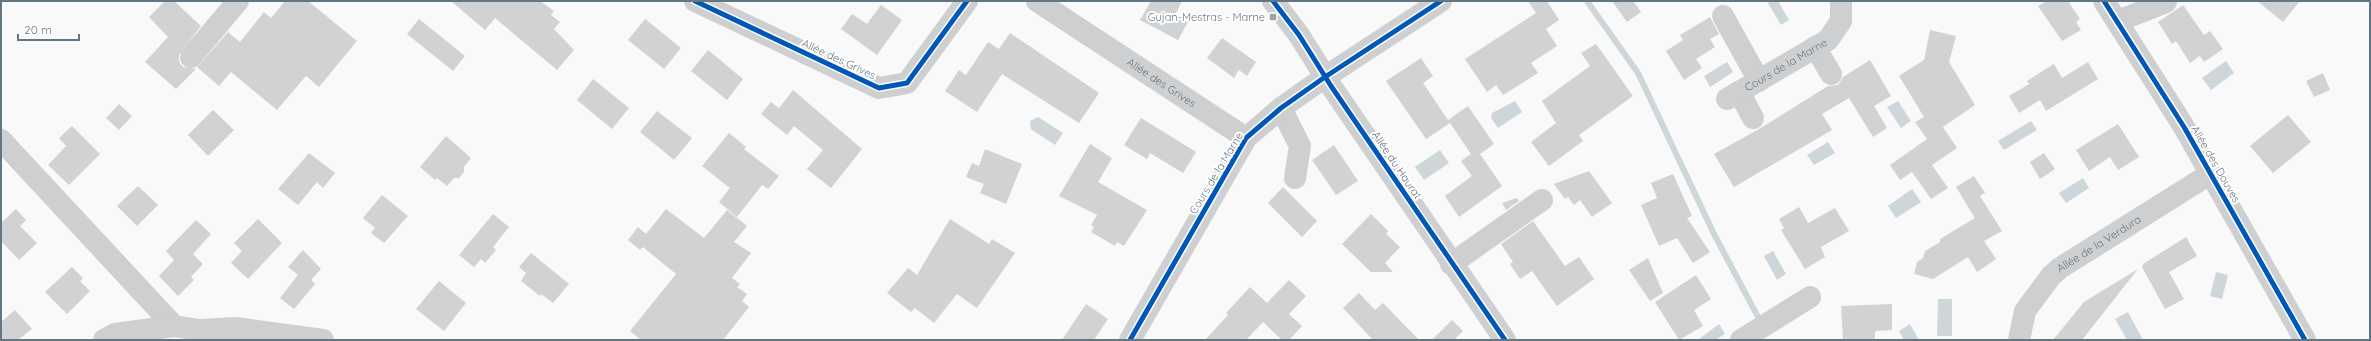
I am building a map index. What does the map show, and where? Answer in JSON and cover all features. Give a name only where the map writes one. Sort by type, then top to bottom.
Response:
[{"type":"street","points":[[191,57],[238,1]]},
{"type":"street","name":"Allée des Grives","points":[[695,1],[879,88],[908,83],[966,1]]},
{"type":"street","name":"Allée des Grives","points":[[1037,1],[1246,138]]},
{"type":"street","name":"Allée du Haurat","points":[[1273,1],[1299,35],[1325,77],[1451,264],[1505,340]]},
{"type":"street","name":"Cours de la Marne","points":[[1130,340],[1246,138],[1281,108],[1325,77],[1441,1]]},
{"type":"street","name":"Cours de la Marne","points":[[1753,118],[1733,96],[1828,40],[1841,21],[1841,1]]},
{"type":"street","name":"Allée des Douves","points":[[2104,1],[2184,127],[2305,340]]},
{"type":"street","points":[[2118,21],[2166,2]]},
{"type":"street","points":[[1723,16],[1759,81]]},
{"type":"street","points":[[1815,47],[1831,74]]},
{"type":"street","points":[[1281,108],[1300,146],[1294,178]]},
{"type":"street","points":[[1,140],[174,326]]},
{"type":"street","name":"Allée de la Verdura","points":[[2019,340],[2025,311],[2051,276],[2060,268],[2202,179],[2211,176]]},
{"type":"street","points":[[1451,264],[1542,200]]},
{"type":"street","points":[[1742,340],[1810,297]]},
{"type":"street","points":[[104,340],[115,334],[174,326],[199,330],[235,328],[322,340]]},
{"type":"shaded area","points":[[1778,1],[1789,20],[1781,25],[1768,3]]},
{"type":"shaded area","points":[[2226,61],[2234,73],[2211,90],[2202,78]]},
{"type":"shaded area","points":[[1727,62],[1733,72],[1710,87],[1704,76]]},
{"type":"shaded area","points":[[1515,101],[1522,112],[1498,128],[1491,118],[1492,113]]},
{"type":"shaded area","points":[[1898,101],[1911,121],[1901,128],[1887,107]]},
{"type":"shaded area","points":[[1038,117],[1063,133],[1055,145],[1031,129],[1030,121]]},
{"type":"shaded area","points":[[2031,121],[2037,130],[2004,150],[1998,141]]},
{"type":"shaded area","points":[[1828,142],[1835,153],[1814,165],[1807,155]]},
{"type":"shaded area","points":[[1440,150],[1449,163],[1424,180],[1415,167]]},
{"type":"shaded area","points":[[2083,178],[2089,188],[2066,203],[2059,193]]},
{"type":"shaded area","points":[[1912,189],[1921,202],[1896,218],[1888,206]]},
{"type":"shaded area","points":[[1773,251],[1786,274],[1777,280],[1764,256]]},
{"type":"shaded area","points":[[2216,272],[2228,275],[2222,299],[2210,296]]},
{"type":"shaded area","points":[[1938,299],[1952,299],[1952,336],[1937,336]]},
{"type":"shaded area","points":[[2128,312],[2143,340],[2127,340],[2115,319]]},
{"type":"shaded area","points":[[1719,324],[1725,334],[1715,340],[1698,340]]},
{"type":"shaded area","points":[[1910,324],[1919,340],[1904,340],[1899,331]]},
{"type":"building","points":[[165,1],[174,1],[201,26],[179,55],[179,62],[183,67],[196,69],[176,89],[145,62],[168,37],[149,17]]},
{"type":"building","points":[[285,1],[308,1],[357,41],[319,87],[306,76],[277,110],[231,72],[219,86],[197,67],[228,32],[240,42],[264,12],[271,18]]},
{"type":"building","points":[[451,1],[540,1],[554,11],[551,15],[560,22],[554,29],[574,50],[557,70],[495,18],[485,30]]},
{"type":"building","points":[[1151,1],[1182,1],[1175,15],[1188,22],[1178,40],[1140,20]]},
{"type":"building","points":[[1528,1],[1547,1],[1559,20],[1546,29],[1557,46],[1531,63],[1538,73],[1503,95],[1496,85],[1487,92],[1465,59],[1536,13]]},
{"type":"building","points":[[1612,1],[1633,1],[1641,12],[1627,22]]},
{"type":"building","points":[[2047,1],[2068,1],[2080,19],[2076,22],[2081,30],[2062,41],[2038,6]]},
{"type":"building","points":[[2257,1],[2300,1],[2283,22]]},
{"type":"building","points":[[881,5],[902,20],[877,55],[841,29],[852,14],[867,24]]},
{"type":"building","points":[[2183,5],[2204,35],[2210,31],[2223,49],[2204,62],[2200,56],[2190,63],[2176,41],[2172,44],[2158,22]]},
{"type":"building","points":[[1710,17],[1719,34],[1710,39],[1715,47],[1696,59],[1702,68],[1684,80],[1666,51],[1683,40],[1680,35]]},
{"type":"building","points":[[419,19],[465,56],[453,71],[407,34]]},
{"type":"building","points":[[645,19],[681,48],[664,69],[628,40]]},
{"type":"building","points":[[1930,30],[1956,36],[1949,62],[1975,105],[1943,127],[1957,148],[1932,165],[1948,188],[1931,199],[1912,172],[1900,180],[1890,165],[1927,139],[1915,122],[1924,117],[1899,76],[1924,60]]},
{"type":"building","points":[[1010,33],[1099,93],[1079,123],[1002,74],[977,112],[945,91],[959,70],[966,75],[988,42],[999,49]]},
{"type":"building","points":[[1222,38],[1256,62],[1247,76],[1239,70],[1234,78],[1207,58]]},
{"type":"building","points":[[1596,44],[1633,96],[1579,135],[1583,141],[1549,166],[1531,142],[1556,123],[1542,101],[1590,66],[1581,53]]},
{"type":"building","points":[[708,50],[743,79],[727,100],[691,71]]},
{"type":"building","points":[[1421,58],[1433,76],[1423,83],[1448,120],[1468,106],[1494,144],[1480,154],[1502,186],[1459,217],[1445,196],[1472,176],[1461,161],[1471,154],[1450,123],[1426,139],[1386,81]]},
{"type":"building","points":[[1870,60],[1891,96],[1874,106],[1887,128],[1873,137],[1849,98],[1822,114],[1832,130],[1734,187],[1714,154],[1759,129],[1828,86],[1838,85],[1843,77]]},
{"type":"building","points":[[2088,62],[2098,79],[2046,111],[2040,100],[2019,113],[2009,96],[2029,84],[2027,81],[2054,64],[2062,78]]},
{"type":"building","points":[[2323,73],[2330,90],[2314,97],[2306,81]]},
{"type":"building","points":[[593,79],[629,108],[612,129],[577,100]]},
{"type":"building","points":[[793,90],[862,149],[831,188],[807,169],[823,150],[794,126],[787,135],[761,114],[771,102],[779,108]]},
{"type":"building","points":[[119,104],[132,116],[119,130],[106,118]]},
{"type":"building","points":[[213,110],[234,130],[208,156],[188,135]]},
{"type":"building","points":[[657,111],[692,138],[674,160],[640,132]]},
{"type":"building","points":[[2288,115],[2311,142],[2273,173],[2250,146]]},
{"type":"building","points":[[1141,118],[1196,152],[1183,173],[1150,153],[1147,159],[1124,145]]},
{"type":"building","points":[[2118,124],[2139,157],[2118,170],[2110,157],[2089,171],[2076,150]]},
{"type":"building","points":[[72,126],[100,154],[69,185],[48,165],[66,146],[59,138]]},
{"type":"building","points":[[729,133],[746,147],[744,149],[779,176],[768,189],[762,185],[737,217],[719,202],[730,188],[702,166]]},
{"type":"building","points":[[446,136],[471,158],[464,167],[464,172],[459,178],[454,178],[447,186],[437,178],[435,180],[420,167]]},
{"type":"building","points":[[1090,144],[1112,158],[1098,182],[1147,210],[1124,246],[1117,242],[1115,246],[1091,232],[1094,227],[1091,225],[1097,215],[1059,196]]},
{"type":"building","points":[[1334,145],[1358,181],[1336,195],[1312,160]]},
{"type":"building","points":[[985,149],[1022,164],[1006,204],[980,193],[984,184],[966,177],[972,163],[979,166]]},
{"type":"building","points":[[309,153],[335,173],[323,188],[317,182],[298,205],[278,189]]},
{"type":"building","points":[[2044,153],[2055,169],[2040,179],[2030,162]]},
{"type":"building","points":[[1589,171],[1612,203],[1592,217],[1580,200],[1574,205],[1568,197],[1565,199],[1554,184]]},
{"type":"building","points":[[1673,174],[1692,216],[1687,218],[1710,252],[1693,263],[1677,238],[1659,246],[1641,205],[1657,198],[1651,183]]},
{"type":"building","points":[[1974,176],[1985,193],[1980,196],[2002,231],[1984,241],[1996,259],[1977,272],[1968,257],[1933,279],[1914,274],[1917,262],[1923,258],[1925,251],[1940,242],[1940,239],[1975,218],[1956,187]]},
{"type":"building","points":[[138,186],[158,205],[137,226],[117,206]]},
{"type":"building","points":[[1283,187],[1317,221],[1302,237],[1268,203]]},
{"type":"building","points":[[382,195],[408,216],[384,243],[371,233],[375,228],[363,218]]},
{"type":"building","points":[[1517,198],[1519,201],[1506,210],[1502,203]]},
{"type":"building","points":[[1799,207],[1808,223],[1835,208],[1849,231],[1821,247],[1825,257],[1805,269],[1781,230],[1784,228],[1779,219]]},
{"type":"building","points":[[16,209],[26,220],[20,226],[37,243],[19,260],[1,241],[1,223]]},
{"type":"building","points":[[666,209],[704,238],[727,210],[747,226],[734,242],[751,253],[732,278],[740,284],[737,287],[747,294],[742,301],[749,307],[723,340],[641,340],[630,331],[676,274],[643,247],[640,250],[628,240],[638,227],[646,234]]},
{"type":"building","points":[[493,214],[509,227],[493,247],[496,250],[485,263],[481,259],[474,267],[459,255]]},
{"type":"building","points":[[1371,214],[1388,231],[1386,234],[1400,247],[1385,263],[1393,272],[1371,272],[1342,244]]},
{"type":"building","points":[[258,219],[282,243],[248,279],[231,263],[242,251],[234,243]]},
{"type":"building","points":[[950,219],[989,244],[992,239],[1015,253],[977,308],[957,294],[934,323],[915,308],[911,312],[887,293],[908,268],[917,275]]},
{"type":"building","points":[[196,220],[211,234],[193,254],[203,264],[191,277],[194,280],[178,296],[159,276],[174,260],[166,251]]},
{"type":"building","points":[[1533,221],[1565,266],[1579,257],[1594,279],[1557,306],[1532,271],[1520,279],[1510,264],[1513,262],[1501,244]]},
{"type":"building","points":[[2186,237],[2197,256],[2169,272],[2184,299],[2165,309],[2142,267],[2143,264]]},
{"type":"building","points":[[303,250],[321,269],[311,280],[315,284],[294,309],[280,298],[298,275],[288,267]]},
{"type":"building","points":[[531,253],[569,284],[553,303],[541,294],[540,296],[521,281],[526,273],[519,267]]},
{"type":"building","points":[[1648,258],[1663,293],[1650,301],[1629,270]]},
{"type":"building","points":[[72,267],[83,278],[80,281],[90,291],[67,314],[45,292]]},
{"type":"building","points":[[2138,269],[2082,340],[2053,340],[2084,302]]},
{"type":"building","points":[[1696,275],[1711,299],[1694,310],[1703,326],[1679,340],[1655,302]]},
{"type":"building","points":[[1289,280],[1306,296],[1289,314],[1302,326],[1289,340],[1282,340],[1263,322],[1246,340],[1205,340],[1228,315],[1226,313],[1250,287],[1267,303]]},
{"type":"building","points":[[439,281],[466,303],[444,331],[416,309]]},
{"type":"building","points":[[1359,293],[1375,310],[1383,303],[1419,340],[1373,340],[1343,308]]},
{"type":"building","points":[[1086,304],[1108,319],[1094,340],[1062,340]]},
{"type":"building","points":[[1892,304],[1892,330],[1875,331],[1875,340],[1843,340],[1841,306]]},
{"type":"building","points":[[15,310],[32,329],[18,340],[1,340],[1,322]]},
{"type":"building","points":[[1452,320],[1463,331],[1454,340],[1432,340]]},
{"type":"waterway","points":[[1587,1],[1638,73],[1714,234],[1757,315]]},
{"type":"cycle path","points":[[695,1],[879,88],[907,83],[967,1]]},
{"type":"cycle path","points":[[1273,1],[1299,35],[1331,86],[1505,340]]},
{"type":"cycle path","points":[[1130,340],[1246,138],[1281,108],[1325,77],[1441,1]]},
{"type":"cycle path","points":[[2104,1],[2184,127],[2305,340]]},
{"type":"place","name":"Gujan-Mestras - Marne","points":[[1273,17]]}]
